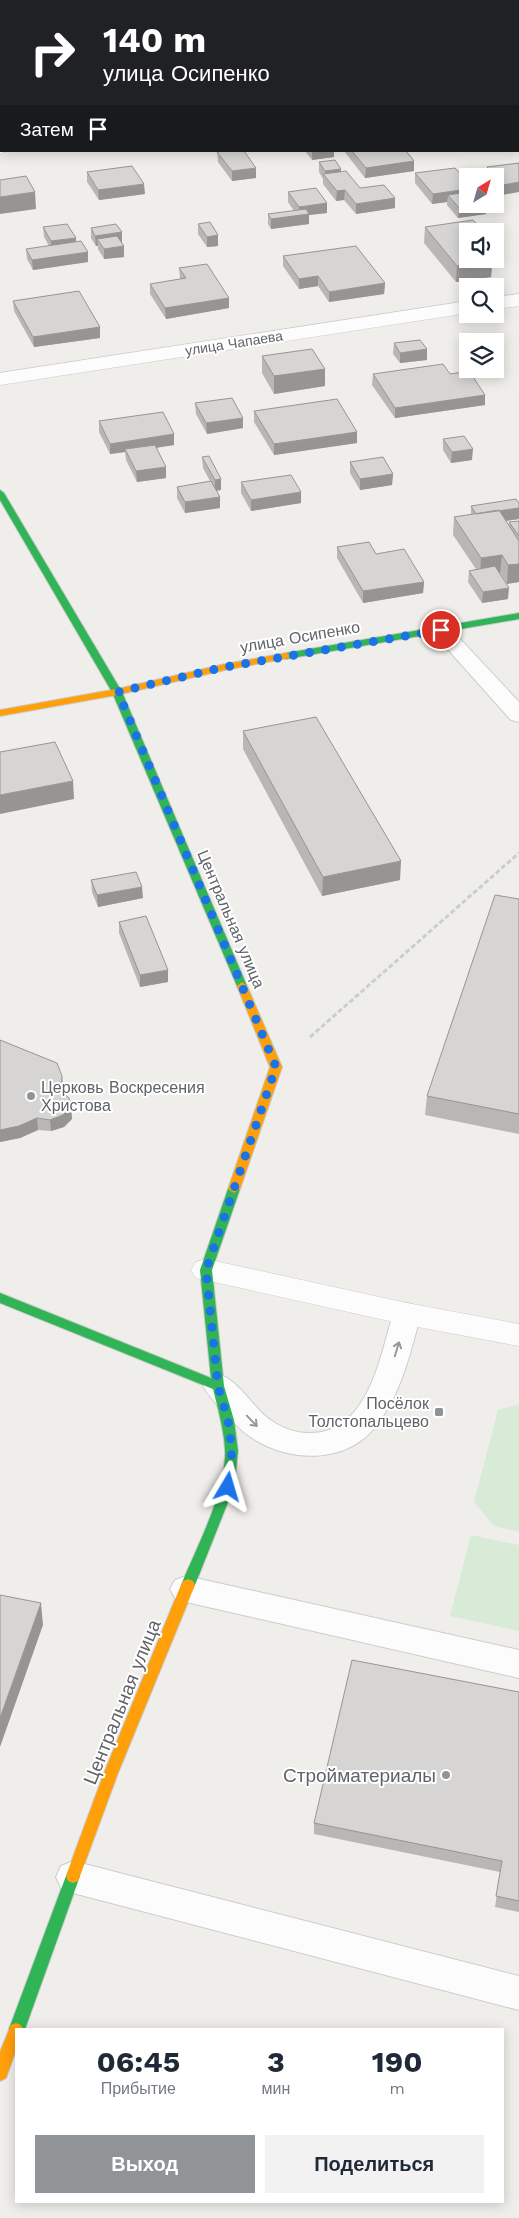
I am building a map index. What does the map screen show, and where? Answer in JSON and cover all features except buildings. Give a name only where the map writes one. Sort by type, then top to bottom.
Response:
[{"type":"street","points":[[504,302],[519,300]]},
{"type":"street","name":"улица Чапаева","points":[[0,379],[459,308]]},
{"type":"street","name":"Центральная улица","points":[[0,492],[118,692],[276,1067],[206,1270],[218,1386],[228,1420],[232,1451],[228,1487],[112,1773],[16,2028]]},
{"type":"street","name":"улица Осипенко","points":[[0,713],[118,692],[225,667],[519,616]]},
{"type":"street","points":[[206,1270],[407,1314],[519,1335]]},
{"type":"street","points":[[0,1298],[218,1386]]},
{"type":"street","name":"Центральная улица","points":[[0,2073],[15,2032]]},
{"type":"lane","points":[[441,630],[519,715]]},
{"type":"lane","points":[[218,1386],[260,1428],[279,1439],[301,1446],[323,1446],[348,1434],[371,1414],[386,1384],[407,1314]]},
{"type":"lane","points":[[186,1589],[519,1664]]},
{"type":"lane","points":[[73,1877],[519,1993]]},
{"type":"path","points":[[276,1067],[519,853]]},
{"type":"green space","points":[[519,1404],[519,1532],[494,1526],[474,1502],[498,1410]]},
{"type":"green space","points":[[471,1535],[519,1545],[519,1631],[450,1616]]},
{"type":"traffic: fast","points":[[0,493],[117,692],[242,986]]},
{"type":"traffic: fast","points":[[286,656],[519,616]]},
{"type":"traffic: fast","points":[[188,1585],[228,1487],[232,1451],[228,1420],[218,1386],[206,1270],[234,1189]]},
{"type":"traffic: fast","points":[[0,1298],[218,1386]]},
{"type":"traffic: fast","points":[[17,2028],[73,1876]]},
{"type":"traffic: slow","points":[[0,713],[117,692],[225,667],[286,656]]},
{"type":"traffic: slow","points":[[234,1189],[276,1067],[242,986]]},
{"type":"traffic: slow","points":[[73,1876],[111,1773],[188,1585]]},
{"type":"traffic: slow","points":[[0,2073],[15,2033]]},
{"type":"place","name":"Церковь Воскресения Христова","points":[[31,1096]]},
{"type":"place","name":"Посёлок Толстопальцево","points":[[439,1412]]},
{"type":"place","name":"Стройматериалы","points":[[446,1775]]},
{"type":"route","points":[[228,1487],[232,1451],[228,1420],[218,1386],[206,1270],[276,1067],[118,692],[225,667],[441,630]]}]
